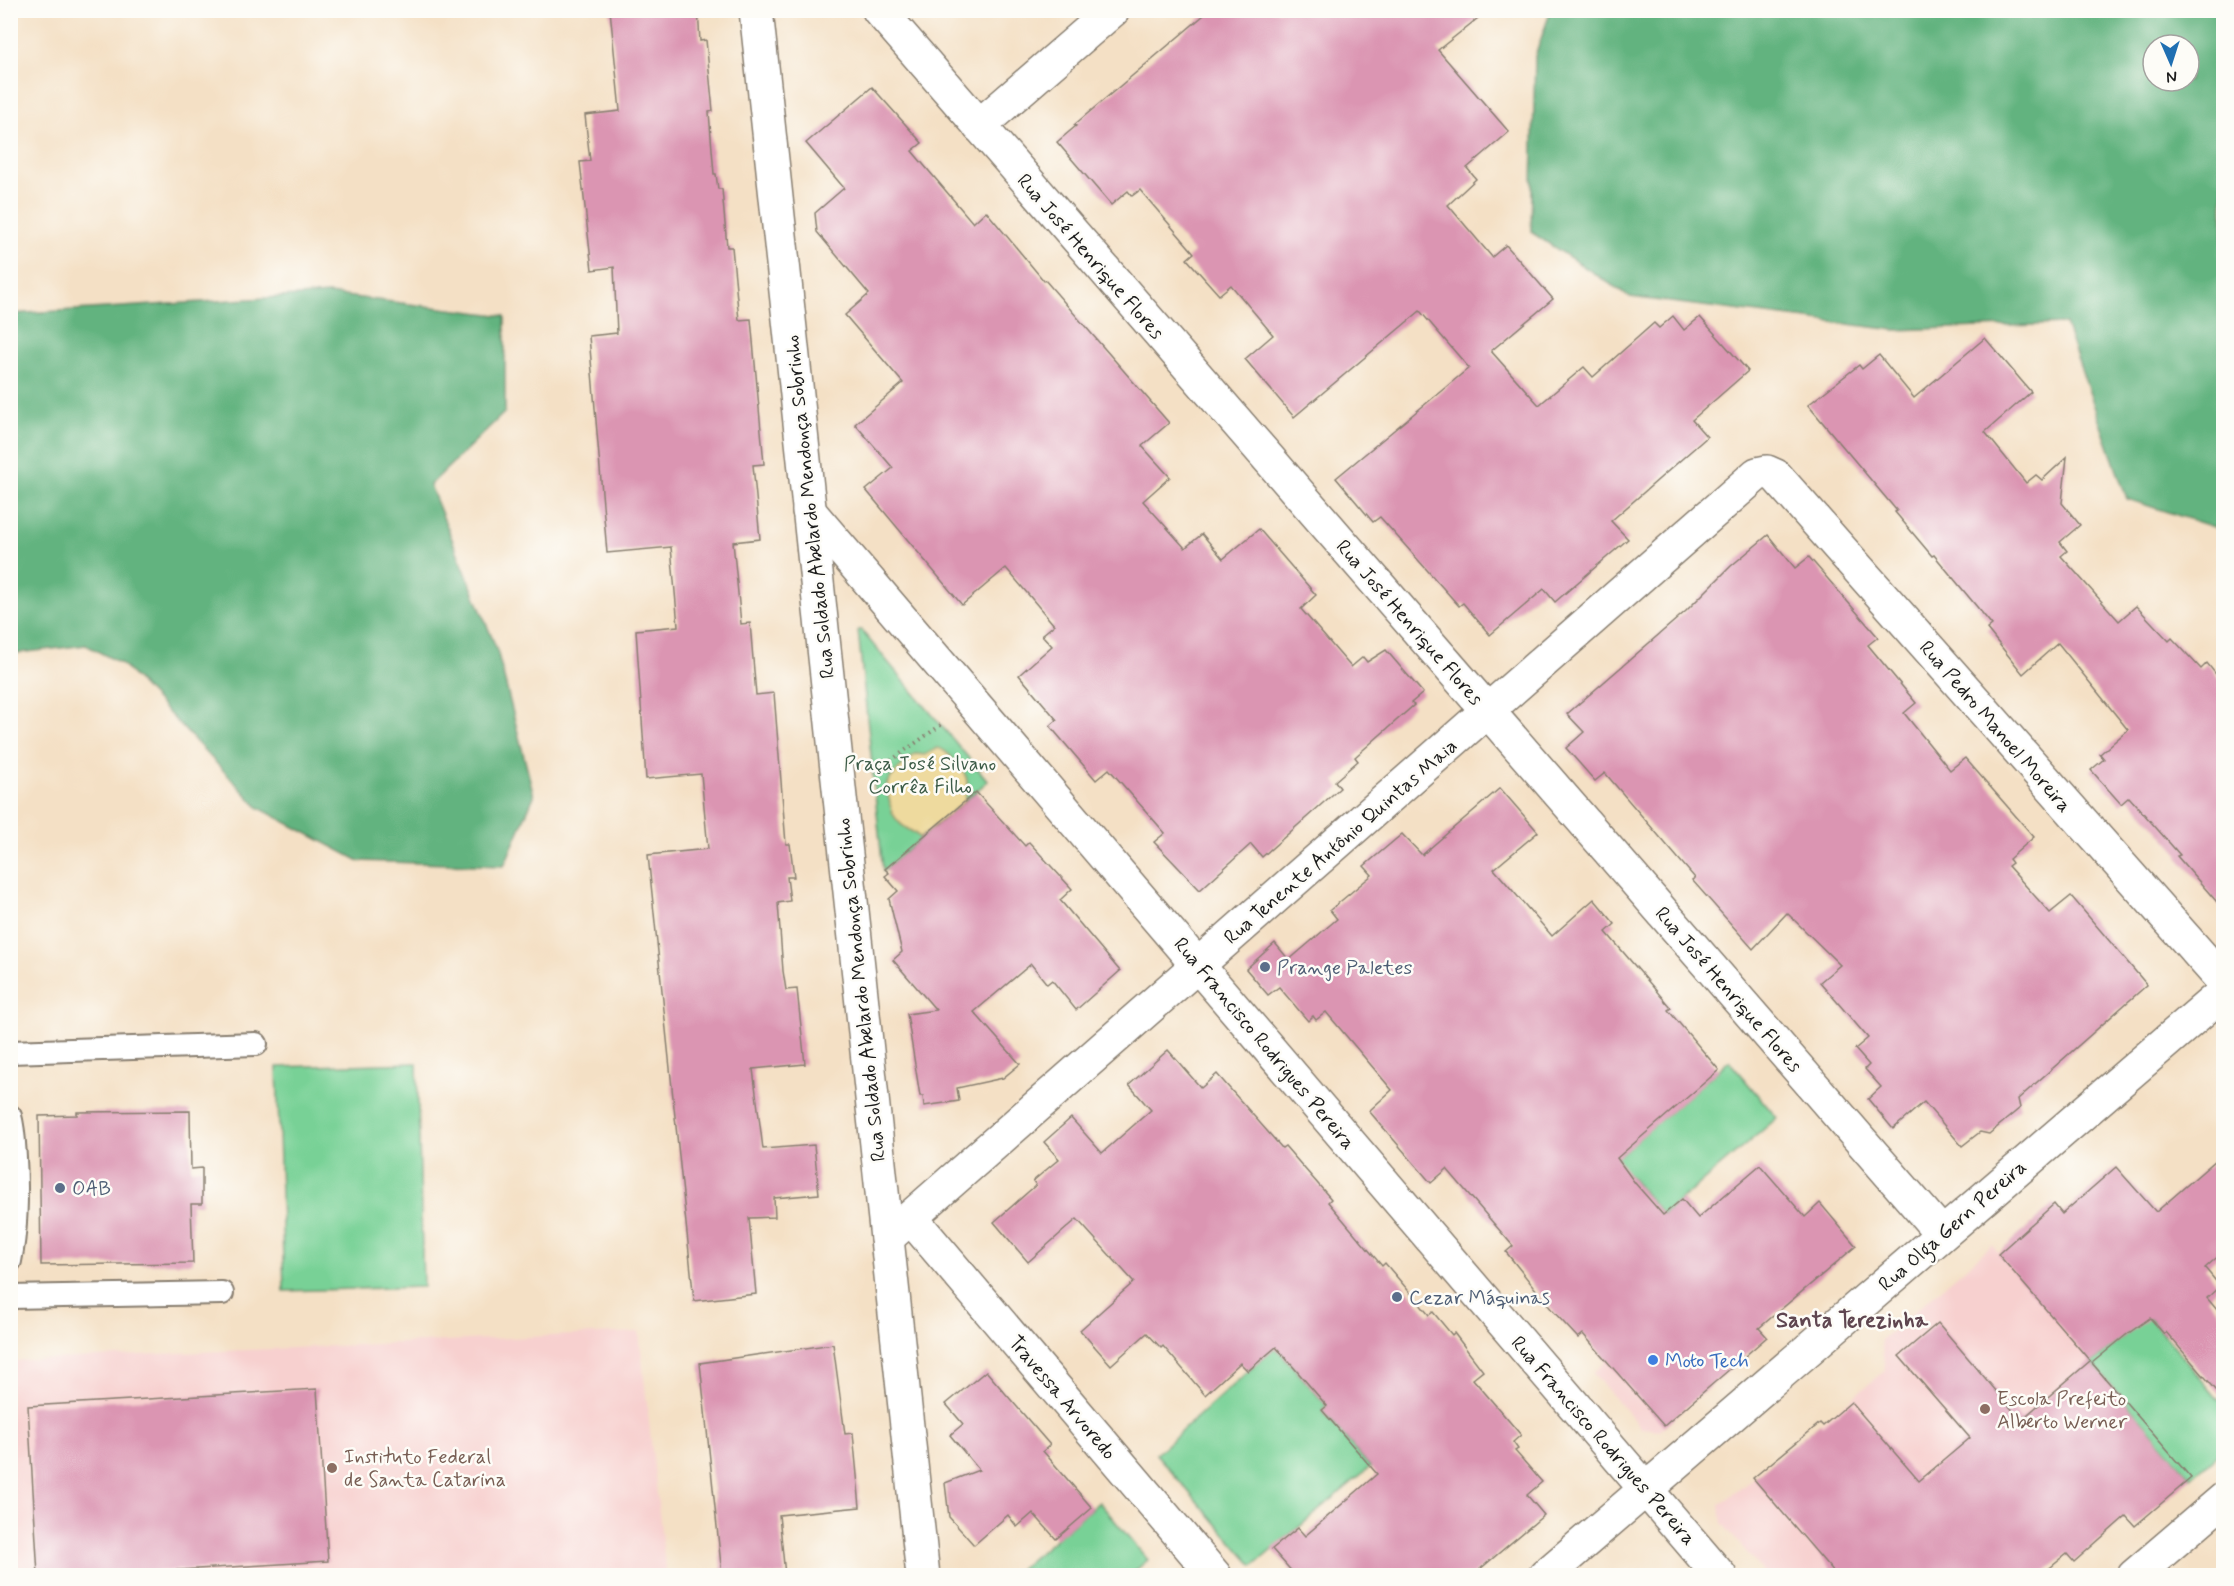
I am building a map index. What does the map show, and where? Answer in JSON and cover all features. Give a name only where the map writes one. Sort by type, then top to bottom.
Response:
[{"type":"street","name":"Rua Soldado Abelardo Mendonça Sobrinho","points":[[756,10],[809,511],[899,1228],[923,1575]]},
{"type":"street","name":"Rua José Henrique Flores","points":[[879,10],[1942,1234]]},
{"type":"street","points":[[979,126],[1113,10]]},
{"type":"street","name":"Rua Tenente Antônio Quintas Maia","points":[[899,1228],[1757,474],[1767,472]]},
{"type":"street","name":"Rua Pedro Manoel Moreira","points":[[1767,472],[1776,476],[2223,982]]},
{"type":"street","name":"Rua Francisco Rodrigues Pereira","points":[[809,511],[1720,1575]]},
{"type":"street","name":"Rua Olga Gern Pereira","points":[[1545,1575],[2223,992]]},
{"type":"street","name":"Travessa Arvoredo","points":[[899,1228],[1215,1575]]},
{"type":"street","points":[[2134,1575],[2223,1499]]},
{"type":"lane","points":[[10,1052],[256,1044]]},
{"type":"lane","points":[[10,1116],[13,1126],[16,1233],[10,1261]]},
{"type":"lane","points":[[10,1297],[222,1293]]},
{"type":"path","points":[[874,772],[946,721]]},
{"type":"shaded area","name":"Escola Prefeito Alberto Werner","points":[[1992,1245],[2191,1478],[2135,1526],[2065,1447],[1911,1575],[1766,1575],[1722,1523],[1720,1505],[1885,1371],[1881,1340]]},
{"type":"shaded area","points":[[1641,1331],[1719,1378],[1660,1430],[1641,1428],[1593,1373]]},
{"type":"shaded area","name":"Instituto Federal de Santa Catarina","points":[[639,1332],[666,1575],[11,1575],[10,1361]]},
{"type":"green space","points":[[1551,10],[2223,11],[2223,530],[2127,499],[2065,324],[1895,330],[1630,297],[1531,232],[1535,56]]},
{"type":"green space","points":[[329,294],[505,316],[505,412],[430,485],[497,650],[534,796],[504,866],[359,861],[259,808],[122,664],[86,645],[11,654],[11,314]]},
{"type":"green space","name":"Praça José Silvano Corrêa Filho","points":[[858,630],[861,630],[988,781],[883,871]]},
{"type":"green space","points":[[1729,1061],[1777,1118],[1663,1215],[1615,1159]]},
{"type":"green space","points":[[417,1063],[423,1287],[284,1291],[277,1067]]},
{"type":"green space","points":[[2148,1316],[2223,1405],[2223,1450],[2191,1478],[2092,1363]]},
{"type":"green space","points":[[1274,1348],[1327,1406],[1322,1410],[1370,1467],[1253,1566],[1156,1454]]},
{"type":"green space","points":[[1099,1502],[1148,1560],[1130,1575],[1013,1575]]},
{"type":"sand","points":[[938,748],[950,756],[966,777],[965,801],[920,838],[895,817],[887,784],[895,772],[916,754],[925,755]]},
{"type":"building","points":[[610,10],[698,10],[700,41],[706,40],[713,111],[709,112],[714,174],[716,174],[718,189],[722,189],[727,247],[732,247],[739,320],[751,319],[764,464],[753,465],[760,539],[733,542],[741,624],[750,623],[756,695],[774,693],[786,844],[790,844],[794,877],[787,877],[790,901],[778,903],[783,971],[786,990],[797,989],[805,1064],[753,1069],[763,1149],[814,1145],[819,1194],[774,1198],[775,1217],[749,1218],[756,1294],[694,1301],[648,855],[708,849],[701,774],[646,779],[636,630],[678,626],[671,547],[607,553],[589,336],[617,333],[614,267],[592,270],[580,162],[590,161],[585,115],[620,111]]},
{"type":"building","points":[[1210,10],[1488,10],[1438,50],[1509,132],[1467,168],[1476,179],[1448,205],[1492,257],[1506,245],[1553,299],[1491,351],[1539,405],[1584,367],[1593,377],[1654,323],[1659,328],[1673,316],[1684,330],[1700,317],[1748,371],[1692,420],[1707,437],[1611,521],[1628,539],[1555,602],[1544,589],[1490,635],[1463,603],[1459,606],[1380,517],[1373,522],[1336,478],[1469,368],[1420,311],[1294,417],[1245,359],[1273,335],[1231,285],[1219,295],[1187,259],[1194,253],[1140,190],[1132,196],[1128,191],[1111,205],[1057,142]]},
{"type":"building","points":[[872,87],[922,143],[912,151],[973,223],[986,211],[1044,281],[1169,423],[1142,446],[1170,477],[1143,501],[1185,548],[1202,534],[1223,559],[1259,529],[1316,595],[1301,609],[1351,667],[1363,657],[1367,662],[1386,650],[1423,693],[1411,703],[1414,705],[1355,757],[1358,761],[1335,781],[1340,788],[1262,857],[1251,844],[1200,890],[1154,842],[1165,833],[1109,769],[1096,780],[1050,726],[1057,720],[1019,675],[1052,646],[1042,635],[1054,625],[1006,568],[962,605],[866,490],[893,468],[855,424],[903,383],[845,315],[869,294],[817,232],[815,213],[844,188],[806,143]]},
{"type":"building","points":[[1985,338],[2031,392],[1985,432],[2026,483],[2036,475],[2042,480],[2067,457],[2062,503],[2080,525],[2060,542],[2067,551],[2061,556],[2119,621],[2136,606],[2169,641],[2172,638],[2201,669],[2207,663],[2223,683],[2223,909],[2129,797],[2121,804],[2091,770],[2104,759],[2100,754],[2128,730],[2058,643],[2023,674],[1987,629],[1992,625],[1895,512],[1897,511],[1808,405],[1859,365],[1862,369],[1879,355],[1914,398]]},
{"type":"building","points":[[1768,535],[1795,568],[1809,557],[1878,637],[1868,645],[1916,703],[1904,713],[1950,770],[1965,758],[2034,837],[2009,859],[2012,863],[2008,866],[2050,913],[2071,896],[2147,985],[2018,1099],[2020,1108],[1989,1134],[1980,1132],[1962,1146],[1924,1102],[1893,1129],[1868,1099],[1881,1087],[1865,1069],[1869,1065],[1855,1049],[1868,1038],[1820,982],[1840,965],[1787,913],[1753,949],[1692,880],[1695,878],[1605,773],[1595,781],[1566,748],[1584,732],[1567,714],[1686,611],[1731,566]]},
{"type":"building","points":[[1500,788],[1538,832],[1494,869],[1552,936],[1594,899],[1615,924],[1606,932],[1671,1008],[1668,1010],[1719,1070],[1617,1158],[1635,1183],[1663,1215],[1682,1199],[1698,1218],[1760,1165],[1805,1217],[1820,1203],[1856,1246],[1759,1328],[1767,1337],[1664,1426],[1583,1334],[1578,1338],[1552,1310],[1506,1252],[1513,1246],[1447,1169],[1431,1183],[1369,1111],[1392,1090],[1326,1012],[1316,1020],[1313,1016],[1308,1021],[1279,987],[1268,995],[1246,969],[1275,943],[1289,960],[1337,919],[1330,910],[1372,875],[1364,866],[1402,834],[1422,855]]},
{"type":"building","points":[[976,792],[1025,846],[1029,842],[1072,889],[1060,900],[1120,971],[1076,1010],[1052,980],[1047,984],[1031,964],[974,1012],[1020,1064],[1003,1078],[957,1088],[959,1101],[924,1106],[923,1096],[920,1096],[907,1014],[936,1010],[893,960],[902,952],[889,899],[898,891],[885,876],[889,873],[885,869]]},
{"type":"building","points":[[1168,1050],[1201,1088],[1217,1074],[1282,1148],[1285,1146],[1331,1199],[1328,1202],[1382,1266],[1385,1263],[1429,1315],[1433,1312],[1452,1335],[1454,1333],[1483,1371],[1473,1379],[1521,1435],[1513,1442],[1518,1449],[1515,1451],[1542,1482],[1527,1495],[1544,1515],[1473,1575],[1295,1575],[1272,1549],[1298,1528],[1305,1536],[1377,1474],[1322,1410],[1327,1406],[1276,1347],[1248,1371],[1240,1363],[1205,1395],[1163,1346],[1161,1348],[1147,1333],[1111,1365],[1080,1330],[1134,1282],[1077,1219],[1028,1262],[994,1222],[1036,1185],[1033,1181],[1059,1159],[1044,1142],[1071,1118],[1102,1153],[1151,1110],[1129,1085]]},
{"type":"building","points":[[190,1111],[191,1169],[202,1168],[202,1204],[191,1204],[193,1263],[41,1265],[39,1116],[77,1115],[77,1112]]},
{"type":"building","points":[[2223,1154],[2223,1252],[2205,1268],[2220,1286],[2207,1298],[2223,1317],[2223,1398],[2166,1332],[2164,1334],[2150,1318],[2092,1363],[2191,1478],[2135,1526],[2126,1516],[2074,1562],[2067,1554],[2041,1575],[1836,1575],[1753,1478],[1820,1423],[1823,1426],[1851,1402],[1919,1481],[1970,1438],[1899,1356],[1938,1323],[2021,1420],[2090,1361],[1998,1254],[2054,1204],[2062,1214],[2116,1167],[2156,1212]]},
{"type":"building","points":[[833,1344],[845,1434],[853,1433],[860,1507],[779,1515],[785,1575],[722,1575],[700,1363]]},
{"type":"building","points":[[986,1371],[1050,1445],[1043,1451],[1092,1508],[1056,1539],[1033,1513],[1017,1527],[1008,1515],[974,1545],[949,1517],[945,1483],[979,1470],[950,1435],[963,1424],[946,1404]]},
{"type":"building","points":[[317,1389],[328,1561],[98,1575],[38,1575],[28,1406]]},
{"type":"place","name":"Prange Paletes","points":[[1265,967]]},
{"type":"place","name":"OAB","points":[[60,1188]]},
{"type":"place","name":"Cezar Máquinas","points":[[1397,1297]]},
{"type":"place","name":"Moto Tech","points":[[1653,1360]]},
{"type":"place","name":"Escola Prefeito Alberto Werner","points":[[1985,1409]]},
{"type":"place","name":"Instituto Federal de Santa Catarina","points":[[332,1468]]},
{"type":"district","name":"Santa Terezinha","points":[[1852,1319]]}]
